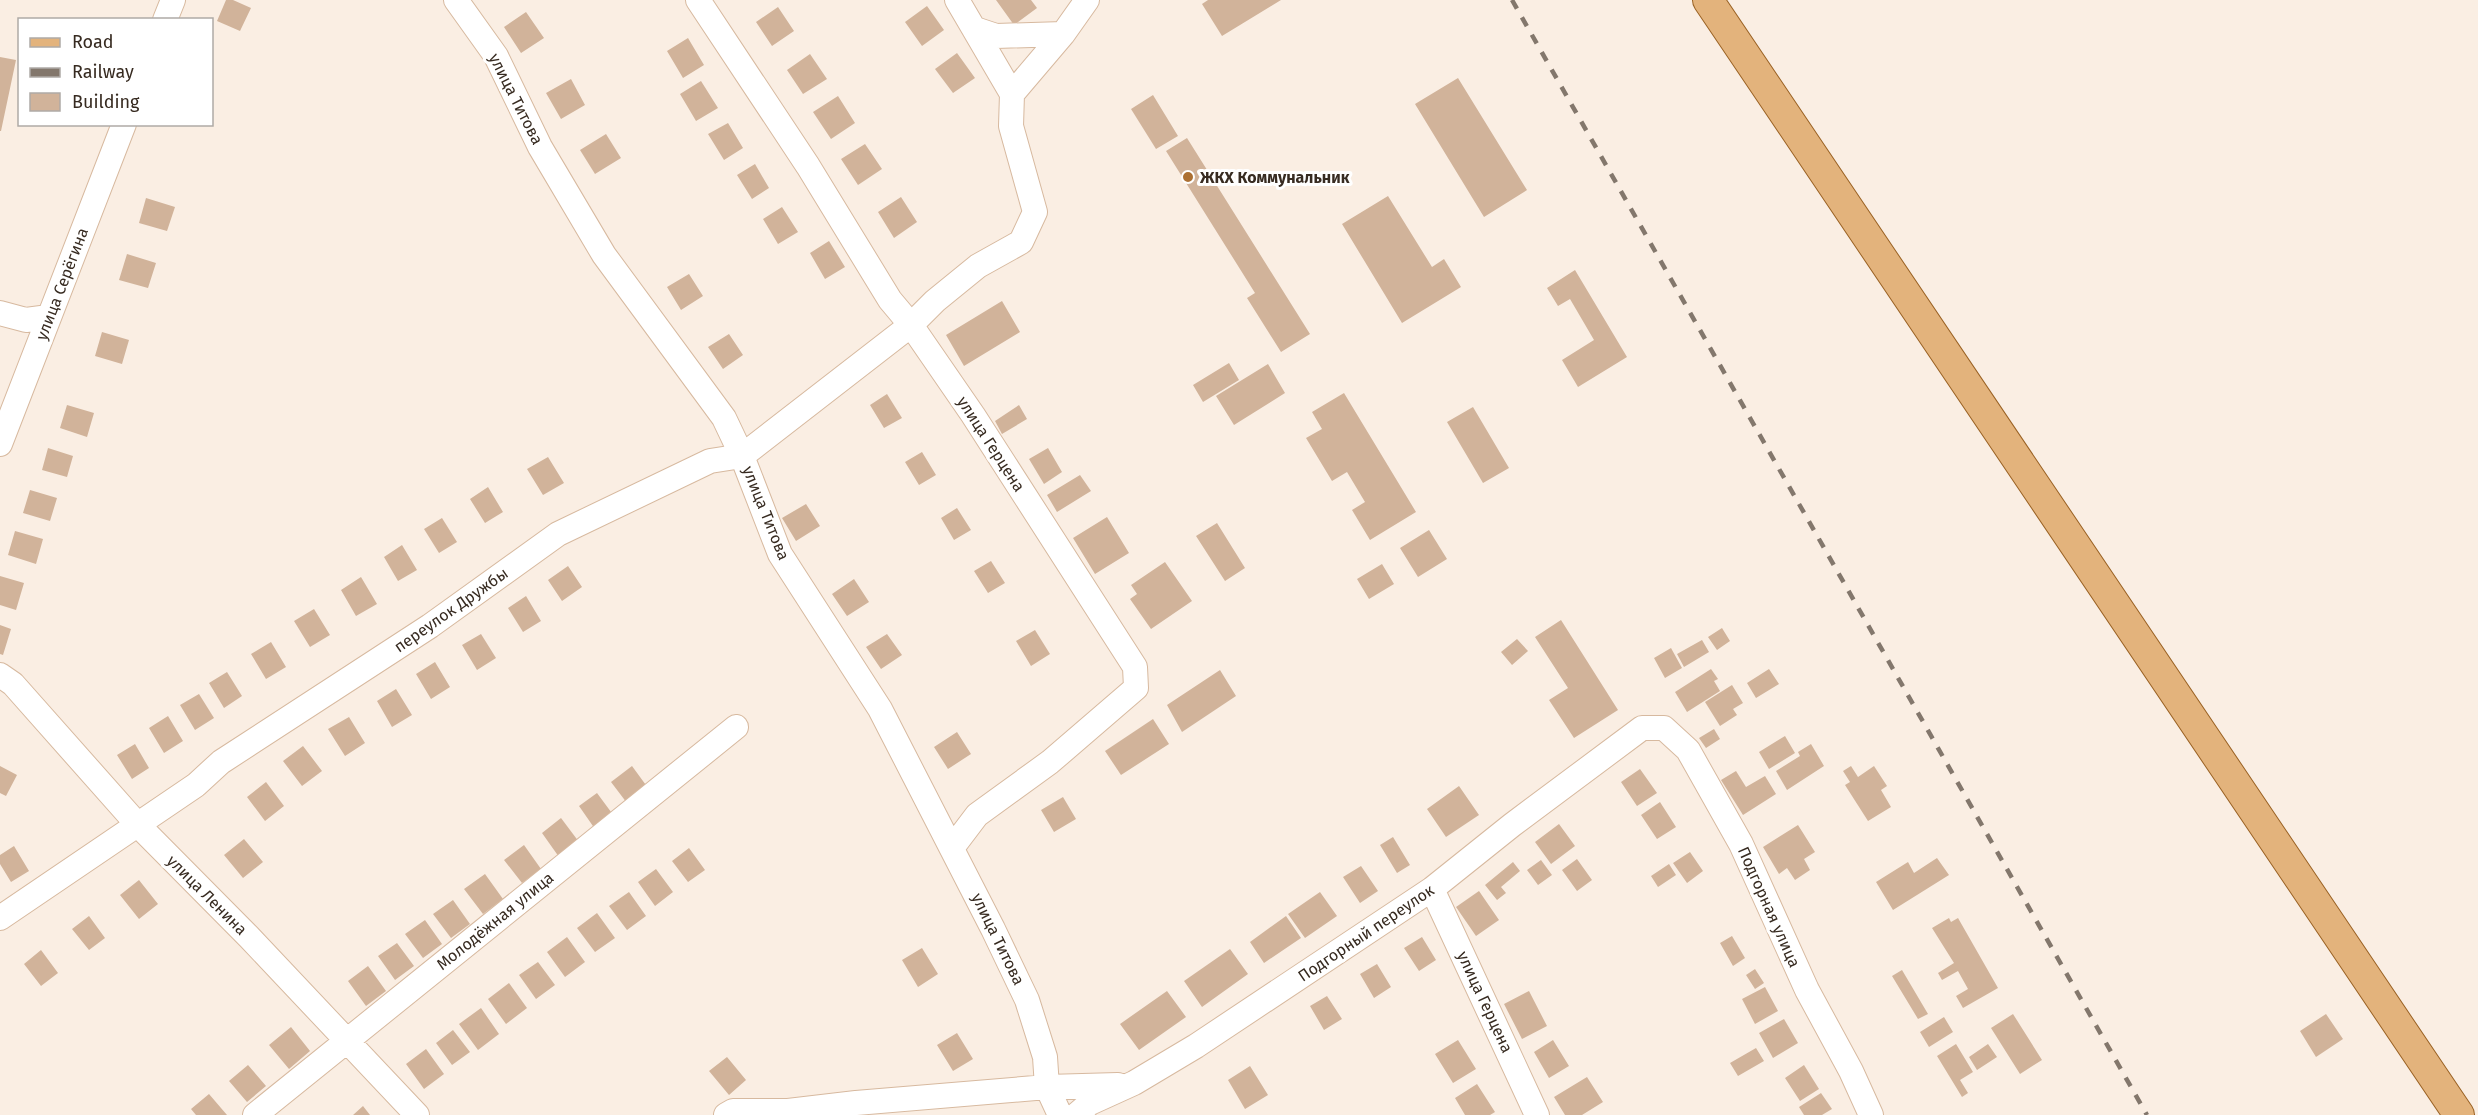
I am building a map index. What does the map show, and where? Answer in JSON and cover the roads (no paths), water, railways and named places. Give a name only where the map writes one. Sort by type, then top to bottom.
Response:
[{"type":"main road","points":[[1708,0],[2458,1115]]},
{"type":"street","points":[[166,18],[173,0]]},
{"type":"street","name":"улица Титова","points":[[456,0],[496,56],[540,147],[604,255],[724,418],[742,456],[780,554],[879,709],[952,848],[1027,1000],[1045,1057],[1047,1087],[1060,1115]]},
{"type":"street","name":"улица Герцена","points":[[698,0],[808,166],[890,300],[911,325],[973,415],[1135,667],[1136,688],[1050,762],[977,815],[952,848]]},
{"type":"street","points":[[742,456],[911,325],[935,301],[978,266],[1021,242],[1035,212],[1011,126],[1012,94],[957,0]]},
{"type":"street","points":[[1012,94],[1064,34],[1087,0]]},
{"type":"street","points":[[975,29],[996,36],[1064,34]]},
{"type":"street","name":"улица Серёгина","points":[[0,444],[123,126]]},
{"type":"street","points":[[0,313],[26,320],[49,317]]},
{"type":"street","name":"переулок Дружбы","points":[[0,918],[196,785],[221,762],[430,626],[558,534],[710,460],[742,456]]},
{"type":"street","name":"улица Ленина","points":[[0,675],[13,684],[138,825],[348,1040],[417,1115]]},
{"type":"street","name":"Молодёжная улица","points":[[255,1115],[736,727]]},
{"type":"street","name":"Подгорный переулок","points":[[1076,1115],[1090,1103],[1134,1083],[1196,1046],[1432,889],[1512,825],[1642,728]]},
{"type":"street","name":"Подгорная улица","points":[[1642,728],[1664,728],[1688,750],[1741,844],[1807,990],[1851,1071],[1871,1115]]},
{"type":"street","name":"улица Герцена","points":[[1432,889],[1537,1115]]},
{"type":"street","points":[[726,1115],[733,1111],[788,1111],[1047,1087],[1134,1083]]},
{"type":"railway","points":[[1512,0],[2147,1115]]},
{"type":"place","name":"ЖКХ Коммунальник","points":[[1188,177]]}]
